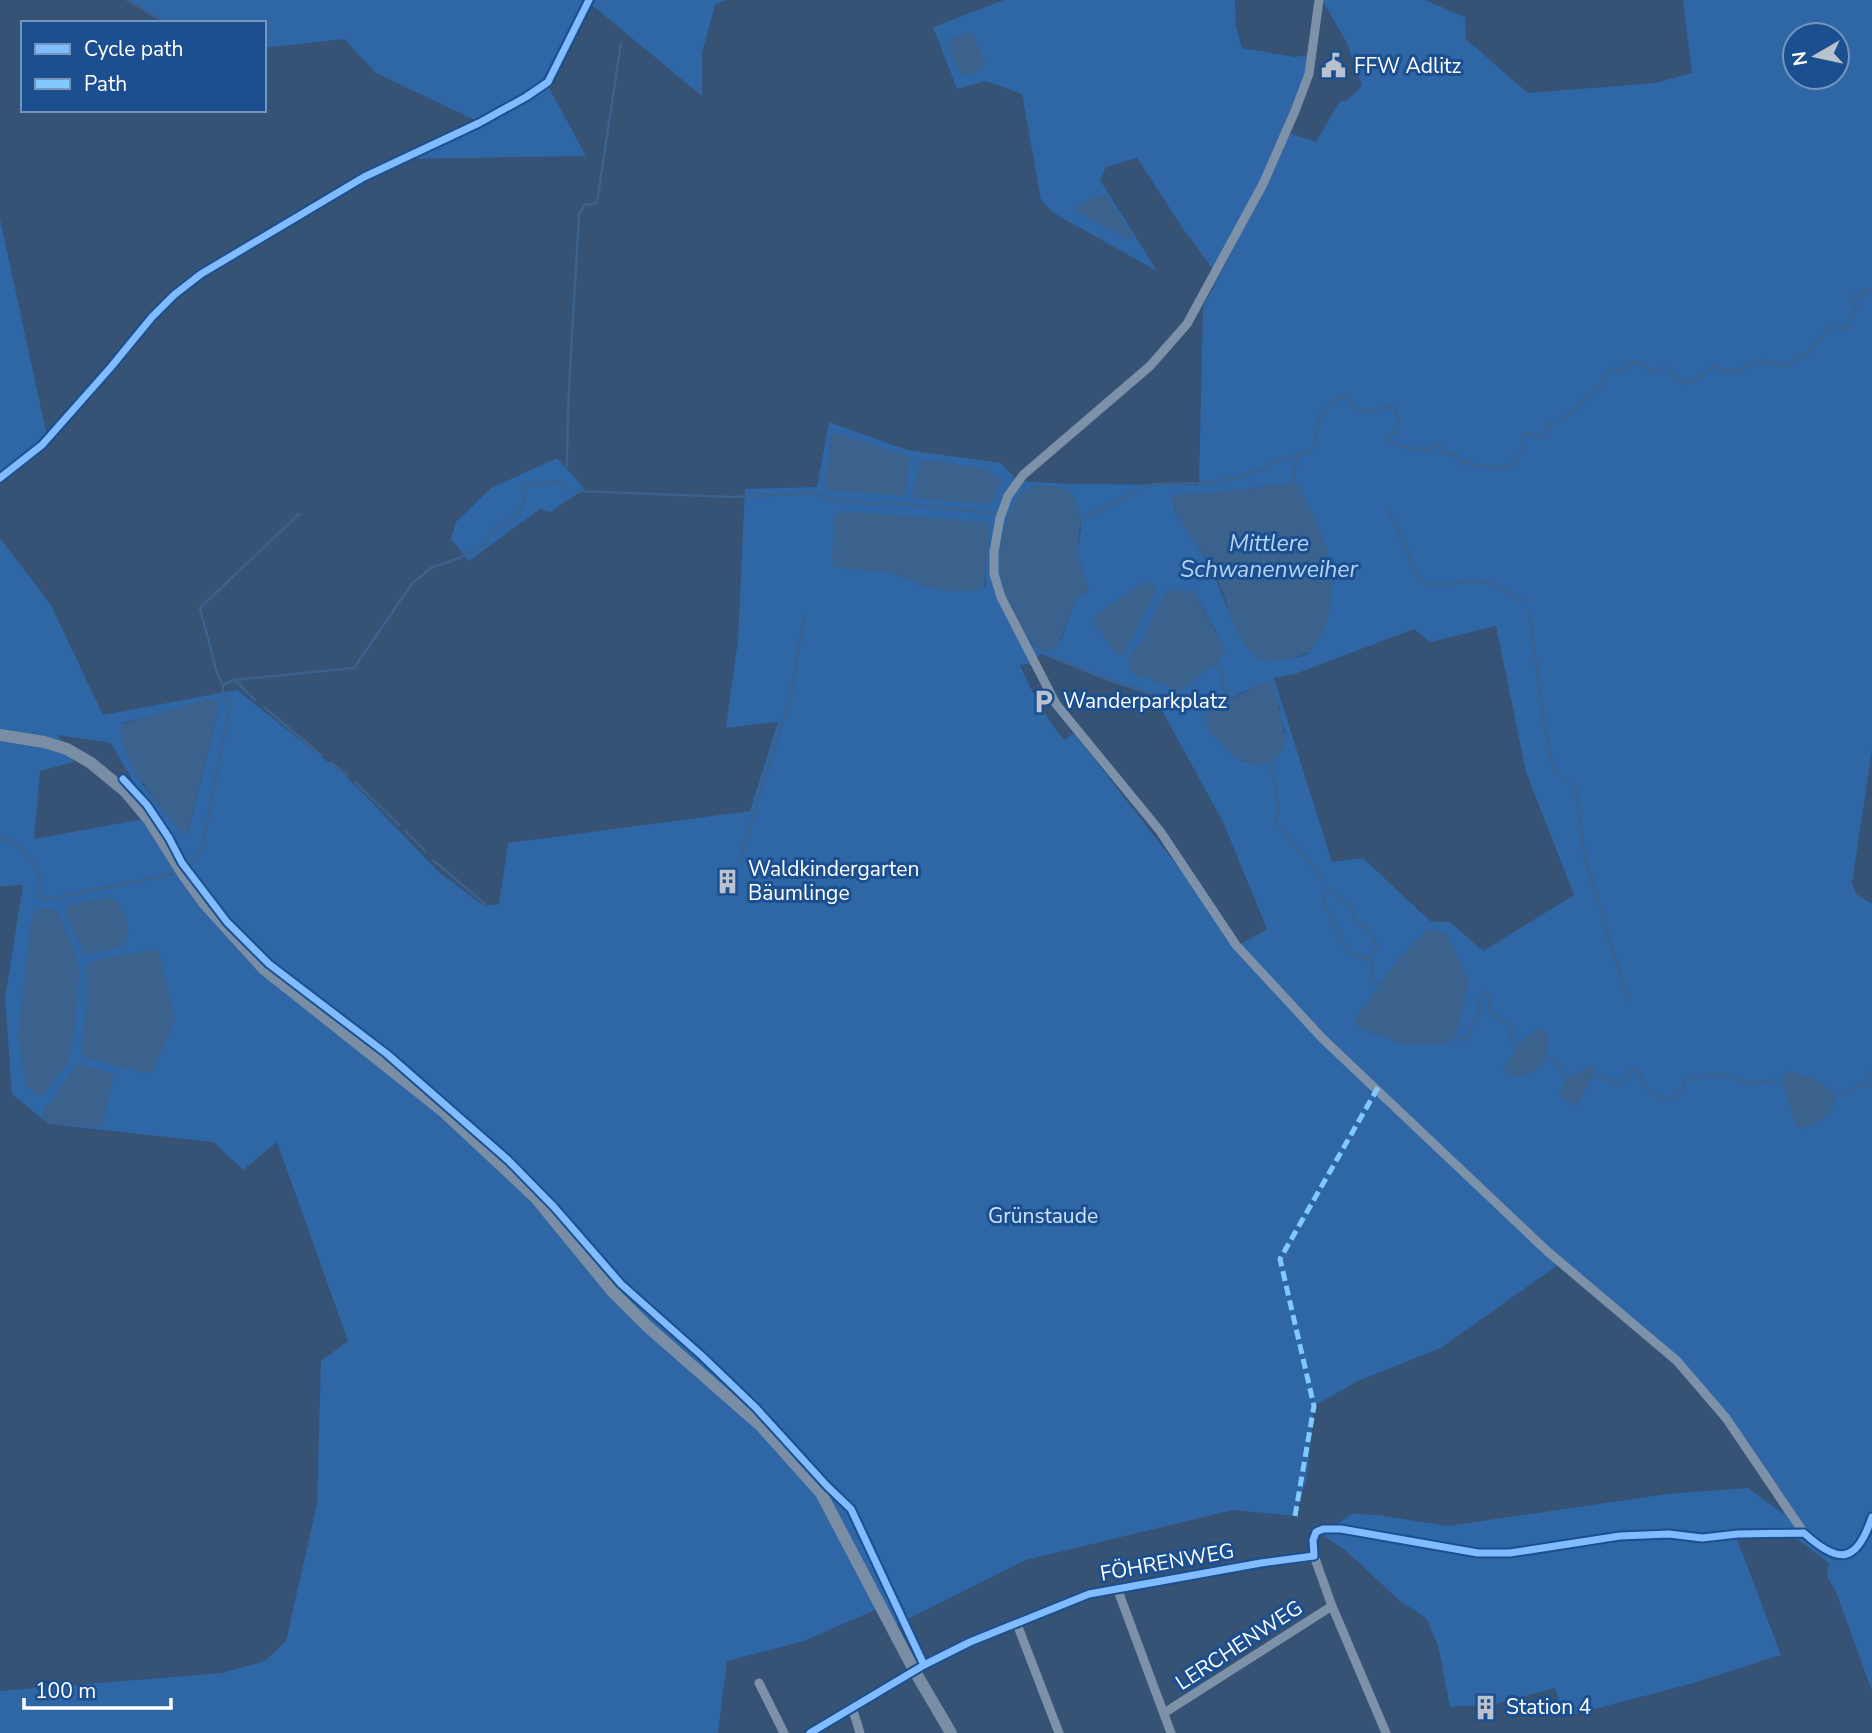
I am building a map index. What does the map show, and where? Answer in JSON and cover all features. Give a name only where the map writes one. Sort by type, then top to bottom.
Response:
[{"type":"street","points":[[1319,0],[1309,74],[1295,111],[1263,184],[1187,324],[1150,366],[1023,475],[1008,496],[1000,518],[994,552],[994,574],[1001,597],[1056,704],[1160,831],[1236,945],[1323,1039],[1547,1251],[1677,1361],[1726,1418],[1804,1533],[1819,1547],[1835,1555],[1846,1555],[1856,1550],[1864,1540],[1872,1517]]},
{"type":"street","points":[[0,735],[44,742],[67,750],[91,763],[125,791],[150,821],[205,904],[264,969],[443,1111],[534,1197],[612,1291],[647,1326],[761,1426],[821,1493],[914,1670],[951,1733]]},
{"type":"street","name":"FÖHRENWEG","points":[[810,1733],[914,1670],[970,1642],[1089,1594],[1314,1556],[1332,1606],[1386,1733]]},
{"type":"street","points":[[1117,1588],[1171,1733]]},
{"type":"street","name":"LERCHENWEG","points":[[1164,1713],[1332,1606]]},
{"type":"street","points":[[1017,1624],[1059,1733]]},
{"type":"street","points":[[759,1683],[784,1733]]},
{"type":"street","points":[[852,1707],[860,1733]]},
{"type":"green space","points":[[129,0],[726,0],[715,5],[702,53],[702,96],[588,2],[547,84],[586,156],[402,159],[477,121],[376,73],[344,39],[266,48],[266,21],[164,21]]},
{"type":"green space","points":[[1004,0],[1235,0],[1236,27],[1242,48],[1295,57],[1309,55],[1305,76],[1260,183],[1213,269],[1137,158],[1106,167],[1100,180],[1157,271],[1052,212],[1041,200],[1022,94],[986,81],[957,89],[933,27]]},
{"type":"green space","name":"Grünstaude","points":[[1322,0],[1425,0],[1465,17],[1466,39],[1528,93],[1655,83],[1692,73],[1683,0],[1872,0],[1872,750],[1852,883],[1856,894],[1872,904],[1872,1691],[1836,1592],[1827,1576],[1829,1563],[1793,1536],[1735,1534],[1781,1655],[1690,1684],[1564,1717],[1555,1688],[1496,1704],[1450,1707],[1438,1645],[1426,1618],[1400,1601],[1345,1550],[1321,1534],[1352,1514],[1378,1515],[1448,1526],[1667,1494],[1748,1488],[1785,1515],[1726,1418],[1677,1361],[1558,1265],[1441,1348],[1358,1381],[1314,1406],[1307,1478],[1295,1516],[1233,1510],[1026,1560],[890,1628],[877,1609],[804,1641],[727,1661],[718,1733],[0,1733],[0,1691],[222,1673],[265,1661],[286,1641],[317,1504],[321,1361],[348,1341],[277,1142],[243,1170],[213,1142],[48,1124],[12,1094],[5,998],[23,885],[0,886],[0,538],[51,605],[103,715],[237,690],[347,777],[439,872],[484,906],[499,904],[508,843],[750,811],[778,722],[726,728],[738,640],[745,489],[817,487],[829,422],[907,450],[1001,463],[1018,481],[1199,485],[1203,307],[1266,186],[1289,133],[1316,142],[1340,101],[1346,101],[1362,86],[1347,43]],"holes":[[[1293,483],[1308,653],[1300,657],[1266,661],[1227,608],[1212,568],[1174,511],[1229,491]],[[1035,485],[1069,490],[1079,508],[1081,529],[1077,552],[1089,591],[1075,600],[1061,640],[1032,645],[1004,590],[1000,564],[1001,542],[1009,517]],[[986,563],[986,587],[923,586],[900,575],[884,572]],[[1167,591],[1194,592],[1217,633],[1219,661],[1179,691],[1146,677],[1128,658],[1145,638],[1145,632]],[[1496,626],[1526,772],[1574,895],[1483,951],[1450,922],[1430,921],[1363,858],[1332,862],[1274,678],[1295,674],[1414,629],[1430,642]],[[1041,654],[1107,681],[1154,696],[1223,822],[1267,929],[1239,945],[1074,733],[1064,740],[1057,731],[1039,704],[1020,665],[1033,666],[1031,662]],[[1264,682],[1280,708],[1279,716],[1286,733],[1242,762],[1208,728],[1232,698]],[[218,711],[188,832],[184,835],[142,784],[122,723],[155,715]],[[58,735],[111,743],[154,817],[34,839],[40,771],[74,762]],[[1380,985],[1445,1044],[1402,1045],[1356,1025],[1355,1020]],[[1593,1065],[1593,1075],[1576,1106],[1568,1078]]]},
{"type":"green space","points":[[0,219],[47,436],[0,482]]},
{"type":"green space","points":[[557,458],[585,489],[550,512],[540,509],[469,561],[451,539],[456,522],[491,488]]},
{"type":"water","points":[[972,32],[985,63],[980,71],[963,76],[953,58],[951,38]]},
{"type":"water","points":[[1106,195],[1131,234],[1128,239],[1076,212],[1077,205]]},
{"type":"water","points":[[835,432],[907,456],[910,459],[906,493],[903,496],[828,490],[825,485],[831,436]]},
{"type":"water","points":[[924,459],[982,468],[1003,480],[993,501],[987,505],[914,498],[912,495],[920,461]]},
{"type":"water","name":"Mittlere Schwanenweiher","points":[[1298,484],[1325,543],[1331,574],[1330,610],[1318,642],[1307,652],[1288,659],[1264,660],[1256,657],[1241,638],[1217,577],[1182,525],[1171,497]]},
{"type":"water","points":[[1036,485],[1061,487],[1073,495],[1081,518],[1077,552],[1089,591],[1075,600],[1058,646],[1042,652],[1029,638],[1013,611],[1004,588],[1000,567],[1003,535],[1013,504],[1026,490]]},
{"type":"water","points":[[841,511],[986,522],[990,526],[984,590],[953,592],[923,586],[900,575],[834,567],[834,517]]},
{"type":"water","name":"Mittlere Schwanenweiher","points":[[1144,582],[1156,585],[1156,591],[1123,656],[1117,655],[1093,622],[1097,614]]},
{"type":"water","name":"Mittlere Schwanenweiher","points":[[1167,591],[1194,592],[1226,651],[1219,661],[1179,691],[1146,677],[1137,677],[1129,667],[1128,658],[1145,638],[1144,632]]},
{"type":"water","points":[[1264,682],[1273,683],[1286,742],[1272,762],[1254,765],[1226,749],[1209,731],[1206,721],[1209,711]]},
{"type":"water","points":[[206,699],[217,700],[218,711],[188,832],[184,835],[142,782],[132,765],[121,735],[122,724]]},
{"type":"water","points":[[111,897],[120,906],[127,920],[126,941],[114,949],[88,954],[83,951],[65,913],[69,905]]},
{"type":"water","points":[[38,908],[57,910],[76,954],[79,973],[72,1047],[68,1062],[43,1096],[36,1096],[26,1084],[18,1038],[30,926],[33,914]]},
{"type":"water","points":[[1428,928],[1447,934],[1469,981],[1456,1036],[1445,1044],[1402,1045],[1356,1025],[1354,1020],[1397,961]]},
{"type":"water","points":[[158,949],[175,1019],[153,1071],[145,1073],[82,1057],[87,1003],[86,966],[91,961]]},
{"type":"water","points":[[1538,1029],[1548,1034],[1544,1059],[1536,1070],[1511,1077],[1503,1068],[1524,1039]]},
{"type":"water","points":[[81,1064],[114,1075],[102,1127],[48,1124],[43,1117],[44,1108],[75,1066]]},
{"type":"water","points":[[1594,1064],[1593,1075],[1576,1106],[1563,1100],[1559,1091],[1568,1078]]},
{"type":"water","points":[[1790,1071],[1815,1079],[1837,1094],[1825,1116],[1803,1129],[1796,1126],[1782,1081],[1783,1075]]},
{"type":"waterway","points":[[127,0],[163,21]]},
{"type":"waterway","points":[[567,466],[579,214],[585,204],[597,202],[621,43]]},
{"type":"waterway","points":[[1563,417],[1592,394],[1594,388],[1602,388],[1602,379],[1607,376],[1608,371],[1614,368],[1622,372],[1627,364],[1641,363],[1649,371],[1664,366],[1678,380],[1687,383],[1712,367],[1717,367],[1721,372],[1739,370],[1763,360],[1780,365],[1792,363],[1796,361],[1798,354],[1805,357],[1831,325],[1842,329],[1851,325],[1850,315],[1857,311],[1851,296],[1862,296],[1862,290],[1872,291]]},
{"type":"waterway","points":[[1078,518],[1118,501],[1137,488],[1237,478],[1266,469],[1273,462],[1310,452],[1315,443],[1321,413],[1345,395],[1357,410],[1376,411],[1386,406],[1395,408],[1399,423],[1395,433],[1387,436],[1388,442],[1422,449],[1439,444],[1445,453],[1457,456],[1461,463],[1491,467],[1513,465],[1512,460],[1522,450],[1522,434],[1544,436],[1550,427],[1545,425],[1555,421]]},
{"type":"waterway","points":[[1293,483],[1297,455]]},
{"type":"waterway","points":[[188,863],[202,849],[230,704],[223,685],[234,680],[354,668],[413,582],[433,567],[481,547],[497,527],[519,515],[525,498],[521,488],[524,484],[559,481],[569,491]]},
{"type":"waterway","points":[[577,491],[731,497],[815,493],[833,500],[862,504],[895,503],[994,513]]},
{"type":"waterway","points":[[1388,509],[1421,582],[1482,582],[1494,585],[1527,602]]},
{"type":"waterway","points":[[223,685],[217,673],[200,608],[299,514]]},
{"type":"waterway","points":[[1529,611],[1544,723],[1554,773]]},
{"type":"waterway","points":[[740,858],[791,695],[804,616]]},
{"type":"waterway","points":[[1050,656],[1109,680],[1161,696],[1181,708]]},
{"type":"waterway","points":[[1215,663],[1222,667],[1222,687],[1232,698]]},
{"type":"waterway","points":[[235,680],[255,700]]},
{"type":"waterway","points":[[264,707],[321,755]]},
{"type":"waterway","points":[[330,762],[347,775]]},
{"type":"waterway","points":[[1271,762],[1279,809],[1275,822],[1307,859],[1322,882]]},
{"type":"waterway","points":[[1565,781],[1576,787],[1584,854],[1628,1001]]},
{"type":"waterway","points":[[355,782],[399,825]]},
{"type":"waterway","points":[[405,831],[426,852]]},
{"type":"waterway","points":[[0,837],[17,846],[32,860],[40,877],[39,897],[44,900],[177,873]]},
{"type":"waterway","points":[[433,860],[485,904]]},
{"type":"waterway","points":[[1370,960],[1377,948],[1372,935],[1356,922],[1350,908],[1338,899],[1335,891],[1328,890],[1323,899],[1326,909],[1332,915],[1331,921],[1340,934],[1341,942],[1348,946],[1351,954],[1370,960],[1373,967],[1370,977],[1383,986]]},
{"type":"waterway","points":[[1455,1035],[1461,1040],[1466,1039],[1479,1010],[1479,999],[1487,992],[1491,1012],[1511,1027],[1511,1039],[1518,1050]]},
{"type":"waterway","points":[[1545,1056],[1558,1064],[1568,1081]]},
{"type":"waterway","points":[[1592,1076],[1619,1084],[1626,1078],[1629,1070],[1635,1070],[1641,1075],[1643,1086],[1660,1098],[1674,1099],[1688,1078],[1715,1075],[1738,1079],[1741,1083],[1773,1081]]},
{"type":"waterway","points":[[1842,1094],[1857,1085],[1865,1084],[1872,1071]]},
{"type":"waterway","points":[[1865,1084],[1868,1087],[1872,1083]]},
{"type":"marked path","points":[[1295,1516],[1314,1406],[1280,1259],[1380,1084]]},
{"type":"cycle path","points":[[0,478],[42,445],[152,317],[201,274],[364,177],[479,123],[548,82],[589,0]]},
{"type":"cycle path","points":[[123,779],[147,805],[182,863],[227,922],[269,964],[387,1054],[508,1160],[554,1207],[621,1284],[756,1408],[851,1509],[924,1665]]},
{"type":"cycle path","points":[[810,1733],[924,1665],[970,1642],[1089,1594],[1314,1556],[1313,1540],[1316,1532],[1323,1529],[1341,1529],[1478,1553],[1510,1553],[1620,1536],[1669,1534],[1702,1538],[1738,1534],[1804,1533],[1828,1551],[1846,1554],[1860,1543],[1872,1517]]},
{"type":"place","name":"FFW Adlitz","points":[[1334,66]]},
{"type":"place","name":"Wanderparkplatz","points":[[1043,701]]},
{"type":"place","name":"Waldkindergarten Bäumlinge","points":[[728,881]]},
{"type":"place","name":"Station 4","points":[[1486,1707]]}]
